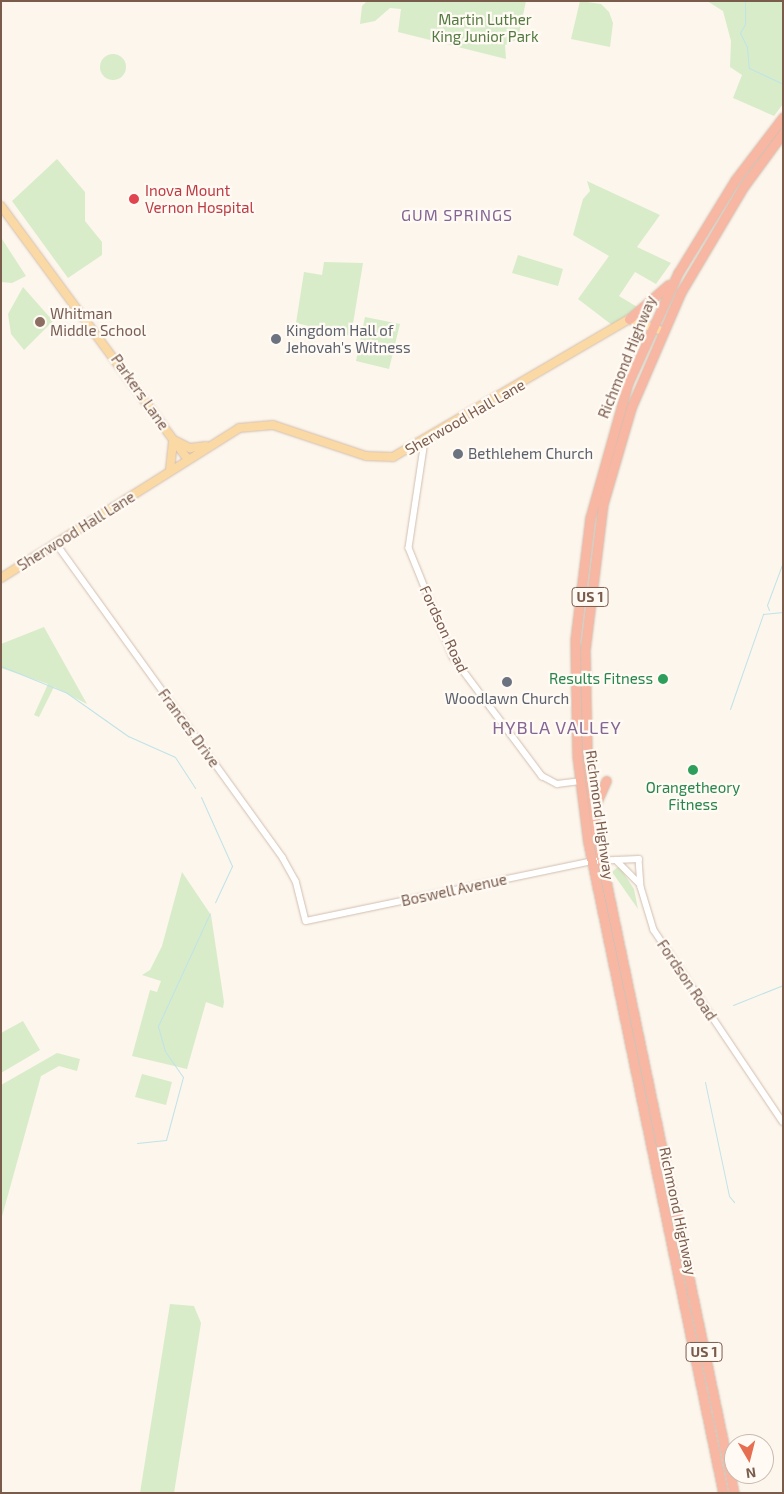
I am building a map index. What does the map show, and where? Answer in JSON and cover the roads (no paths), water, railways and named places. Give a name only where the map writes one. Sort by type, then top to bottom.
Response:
[{"type":"highway","name":"Richmond Highway","points":[[723,1493],[592,861],[579,781],[574,676],[582,571],[613,428],[651,328],[678,273],[735,180],[783,117]]},
{"type":"highway","name":"Richmond Highway","points":[[734,1493],[594,816],[589,780],[585,650],[594,558],[616,458],[661,333],[715,233],[783,134]]},
{"type":"highway","points":[[629,319],[649,306],[678,273]]},
{"type":"highway","points":[[594,816],[606,781]]},
{"type":"main road","name":"Parkers Lane","points":[[1,206],[188,460]]},
{"type":"main road","points":[[629,319],[661,333]]},
{"type":"main road","name":"Sherwood Hall Lane","points":[[1,578],[210,445],[240,428],[267,424],[375,458],[402,454],[629,319]]},
{"type":"main road","points":[[620,325],[633,324],[651,328]]},
{"type":"main road","points":[[172,438],[190,448],[210,445]]},
{"type":"main road","points":[[170,471],[175,458],[172,438]]},
{"type":"street","name":"Fordson Road","points":[[425,441],[409,548],[453,657],[542,776],[556,784],[589,780]]},
{"type":"street","name":"Frances Drive","points":[[56,543],[283,858],[296,881],[306,921]]},
{"type":"street","name":"Fordson Road","points":[[602,859],[639,859],[641,887],[654,930],[783,1122]]},
{"type":"street","name":"Boswell Avenue","points":[[306,921],[602,859]]},
{"type":"street","points":[[614,859],[632,872],[641,887]]},
{"type":"waterway","points":[[745,1],[745,24],[740,33],[747,47],[749,68],[783,84]]},
{"type":"waterway","points":[[769,610],[767,605],[783,562]]},
{"type":"waterway","points":[[730,709],[763,614],[783,612]]},
{"type":"waterway","points":[[1,666],[67,693],[128,736],[175,757],[195,788]]},
{"type":"waterway","points":[[201,797],[232,866],[215,902]]},
{"type":"waterway","points":[[137,1143],[166,1140],[183,1077],[165,1051],[158,1026],[210,913]]},
{"type":"waterway","points":[[733,1005],[783,985]]},
{"type":"waterway","points":[[705,1082],[729,1196],[734,1202]]},
{"type":"place","name":"Inova Mount Vernon Hospital","points":[[134,199]]},
{"type":"place","name":"Whitman Middle School","points":[[40,322]]},
{"type":"place","name":"Kingdom Hall of Jehovah's Witness","points":[[276,339]]},
{"type":"place","name":"Bethlehem Church","points":[[458,454]]},
{"type":"place","name":"Results Fitness","points":[[663,679]]},
{"type":"place","name":"Woodlawn Church","points":[[507,682]]},
{"type":"place","name":"Orangetheory Fitness","points":[[693,770]]},
{"type":"district","name":"GUM SPRINGS","points":[[457,215]]},
{"type":"district","name":"HYBLA VALLEY","points":[[557,727]]},
{"type":"park label","name":"Martin Luther King Junior Park","points":[[485,28]]}]
